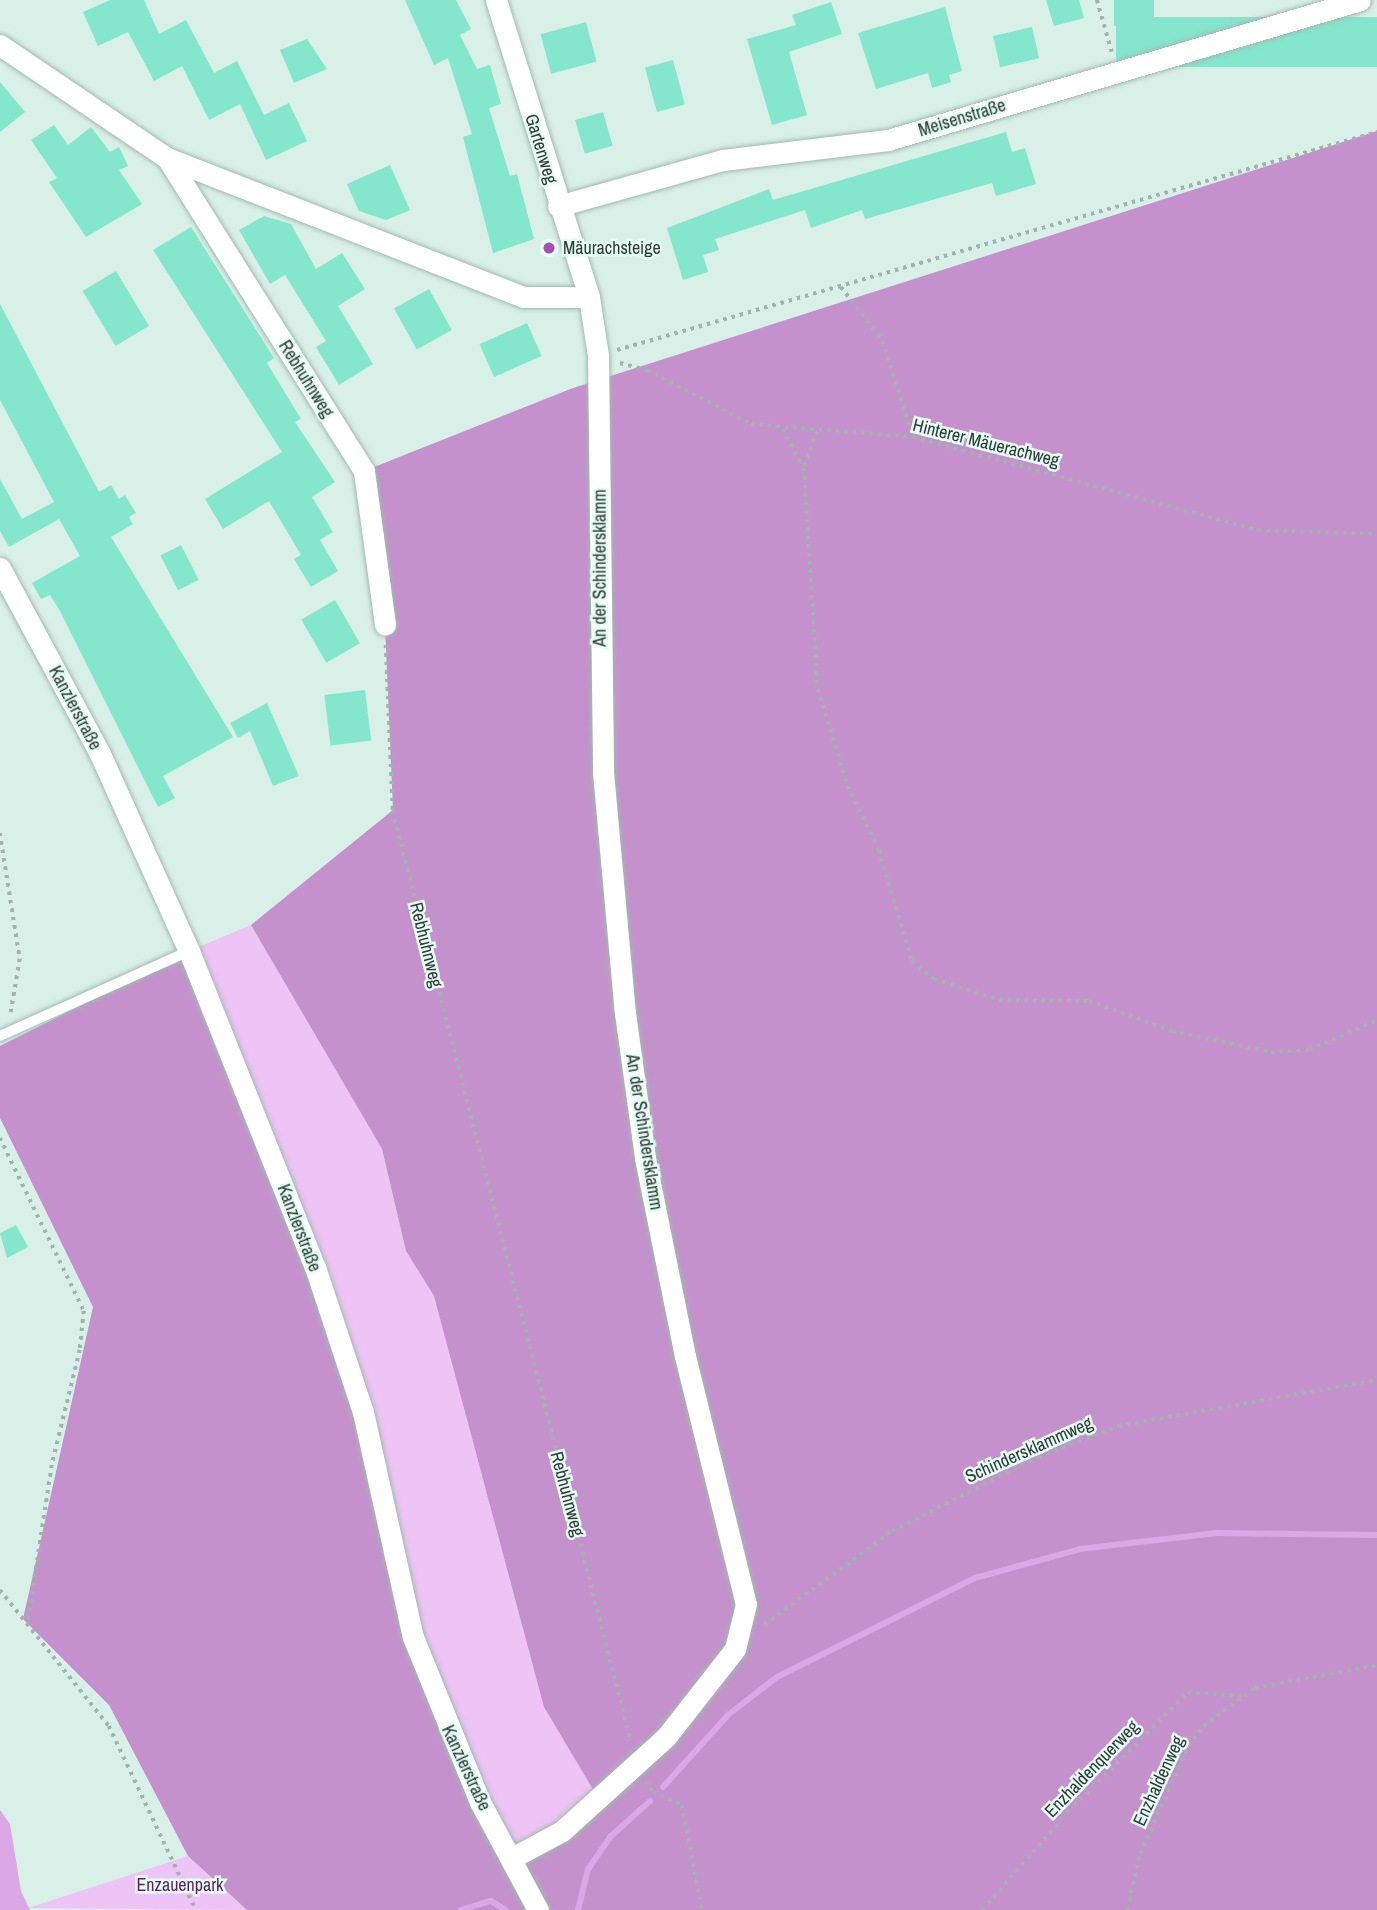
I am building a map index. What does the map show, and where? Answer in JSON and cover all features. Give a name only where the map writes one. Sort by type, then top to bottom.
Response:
[{"type":"street","name":"Gartenweg","points":[[496,0],[558,206],[589,297]]},
{"type":"street","name":"Meisenstraße","points":[[558,206],[723,160],[888,140],[1360,0]]},
{"type":"street","points":[[0,45],[167,158],[523,297],[589,297]]},
{"type":"street","name":"Rebhuhnweg","points":[[167,158],[363,471],[385,625]]},
{"type":"street","name":"An der Schindersklamm","points":[[512,1857],[562,1831],[638,1767],[695,1704],[735,1649],[746,1604],[744,1578],[685,1356],[645,1158],[608,868],[598,355],[589,297]]},
{"type":"street","name":"Kanzlerstraße","points":[[0,568],[100,754],[190,951],[316,1267],[363,1412],[413,1637],[447,1729],[538,1910]]},
{"type":"lane","points":[[2,1035],[190,951]]},
{"type":"path","points":[[1097,0],[1118,71]]},
{"type":"path","points":[[598,355],[1377,132]]},
{"type":"path","points":[[841,287],[883,341],[913,437]]},
{"type":"path","name":"Hinterer Mäuerachweg","points":[[598,355],[647,370],[751,424],[783,429],[913,437],[1258,530],[1377,534]]},
{"type":"path","points":[[783,429],[804,468]]},
{"type":"path","points":[[817,431],[804,468],[818,689],[848,786],[879,850],[912,961],[934,979],[999,999],[1089,1001],[1172,1031],[1271,1052],[1309,1050],[1377,1020]]},
{"type":"path","name":"Rebhuhnweg","points":[[385,625],[393,811],[638,1767]]},
{"type":"path","points":[[0,833],[20,959],[2,1035]]},
{"type":"path","points":[[0,1138],[84,1311],[80,1350],[52,1465],[28,1622]]},
{"type":"path","name":"Schindersklammweg","points":[[735,1649],[892,1531],[1038,1457],[1118,1426],[1377,1380]]},
{"type":"path","points":[[0,1590],[109,1726],[196,1910]]},
{"type":"path","name":"Enzhaldenweg","points":[[1127,1910],[1140,1854],[1188,1746],[1203,1726],[1255,1688],[1377,1665]]},
{"type":"path","name":"Enzhaldenquerweg","points":[[982,1910],[1068,1812],[1188,1692],[1244,1696]]},
{"type":"path","points":[[638,1767],[653,1791],[682,1805],[702,1910]]},
{"type":"green space","points":[[251,925],[382,1149],[406,1251],[434,1296],[597,1796],[512,1858],[480,1802],[189,951]]},
{"type":"green space","name":"Enzauenpark","points":[[188,1856],[247,1910],[28,1908]]},
{"type":"shaded area","points":[[1377,131],[1377,1910],[247,1910],[188,1856],[109,1705],[23,1619],[93,1307],[0,1118],[0,1046],[189,951],[315,1267],[413,1637],[512,1857],[597,1796],[544,1707],[434,1296],[406,1251],[382,1149],[251,925],[393,810],[385,625],[364,471],[573,388]]},
{"type":"shaded area","points":[[0,1810],[10,1824],[21,1891],[30,1910],[0,1910]]},
{"type":"building","points":[[110,0],[144,0],[159,34],[186,20],[214,73],[237,61],[264,115],[289,103],[307,141],[266,160],[240,104],[209,120],[182,66],[154,81],[128,32],[98,46],[83,12]]},
{"type":"building","points":[[405,0],[456,0],[471,29],[460,35],[477,69],[490,65],[501,104],[489,108],[510,176],[517,174],[534,239],[493,253],[463,137],[472,134],[448,58],[434,65]]},
{"type":"building","points":[[1046,0],[1079,0],[1084,18],[1054,26]]},
{"type":"building","points":[[1114,0],[1154,0],[1154,26],[1114,26]]},
{"type":"building","points":[[831,2],[842,34],[789,52],[807,115],[772,125],[747,39],[796,25],[792,15]]},
{"type":"building","points":[[945,7],[962,71],[949,75],[951,82],[932,88],[928,73],[876,89],[858,33]]},
{"type":"building","points":[[1116,17],[1377,17],[1377,67],[1116,67]]},
{"type":"building","points":[[586,22],[597,62],[551,74],[541,34]]},
{"type":"building","points":[[1032,27],[1039,58],[1000,67],[993,36]]},
{"type":"building","points":[[307,39],[327,69],[294,83],[280,50]]},
{"type":"building","points":[[673,60],[685,104],[657,112],[645,68]]},
{"type":"building","points":[[0,82],[25,112],[0,132]]},
{"type":"building","points":[[603,112],[613,146],[585,154],[575,120]]},
{"type":"building","points":[[54,125],[68,145],[91,127],[110,152],[119,147],[128,166],[119,170],[142,204],[86,237],[49,182],[57,178],[31,140]]},
{"type":"building","points":[[1006,132],[1012,152],[1025,148],[1036,184],[996,196],[992,183],[865,219],[862,210],[811,228],[805,210],[715,239],[719,250],[703,255],[708,272],[683,280],[667,228],[769,189],[773,200]]},
{"type":"building","points":[[390,165],[410,210],[386,220],[359,211],[347,184]]},
{"type":"building","points":[[264,216],[291,224],[316,269],[342,253],[365,289],[338,306],[373,364],[339,385],[316,347],[326,341],[285,275],[270,284],[239,230]]},
{"type":"building","points":[[191,227],[274,358],[267,363],[301,419],[295,422],[335,482],[312,497],[333,532],[320,540],[338,571],[311,587],[294,559],[301,555],[269,501],[223,529],[205,499],[282,452],[153,250]]},
{"type":"building","points":[[116,271],[149,326],[116,346],[83,291]]},
{"type":"building","points":[[429,289],[452,330],[417,349],[394,308]]},
{"type":"building","points":[[0,304],[99,492],[111,485],[119,499],[125,495],[136,513],[129,517],[133,524],[111,537],[233,737],[163,776],[175,798],[158,807],[60,611],[50,595],[41,599],[32,583],[80,556],[59,519],[9,547],[0,531],[0,479],[22,519],[54,502],[0,400]]},
{"type":"building","points":[[527,323],[542,356],[494,377],[479,344]]},
{"type":"building","points":[[181,545],[199,580],[178,590],[161,555]]},
{"type":"building","points":[[335,600],[360,643],[326,663],[301,620]]},
{"type":"building","points":[[365,690],[371,741],[331,746],[324,695]]},
{"type":"building","points":[[267,703],[299,776],[273,786],[250,731],[238,738],[230,723]]},
{"type":"building","points":[[16,1225],[28,1247],[7,1258],[0,1233]]},
{"type":"waterway","points":[[663,1787],[728,1715],[777,1677],[975,1578],[1080,1549],[1216,1533],[1377,1535]]},
{"type":"waterway","points":[[578,1910],[588,1869],[610,1837],[650,1801]]},
{"type":"waterway","points":[[461,1910],[491,1901],[506,1910]]},
{"type":"place","name":"Mäurachsteige","points":[[549,248]]}]
